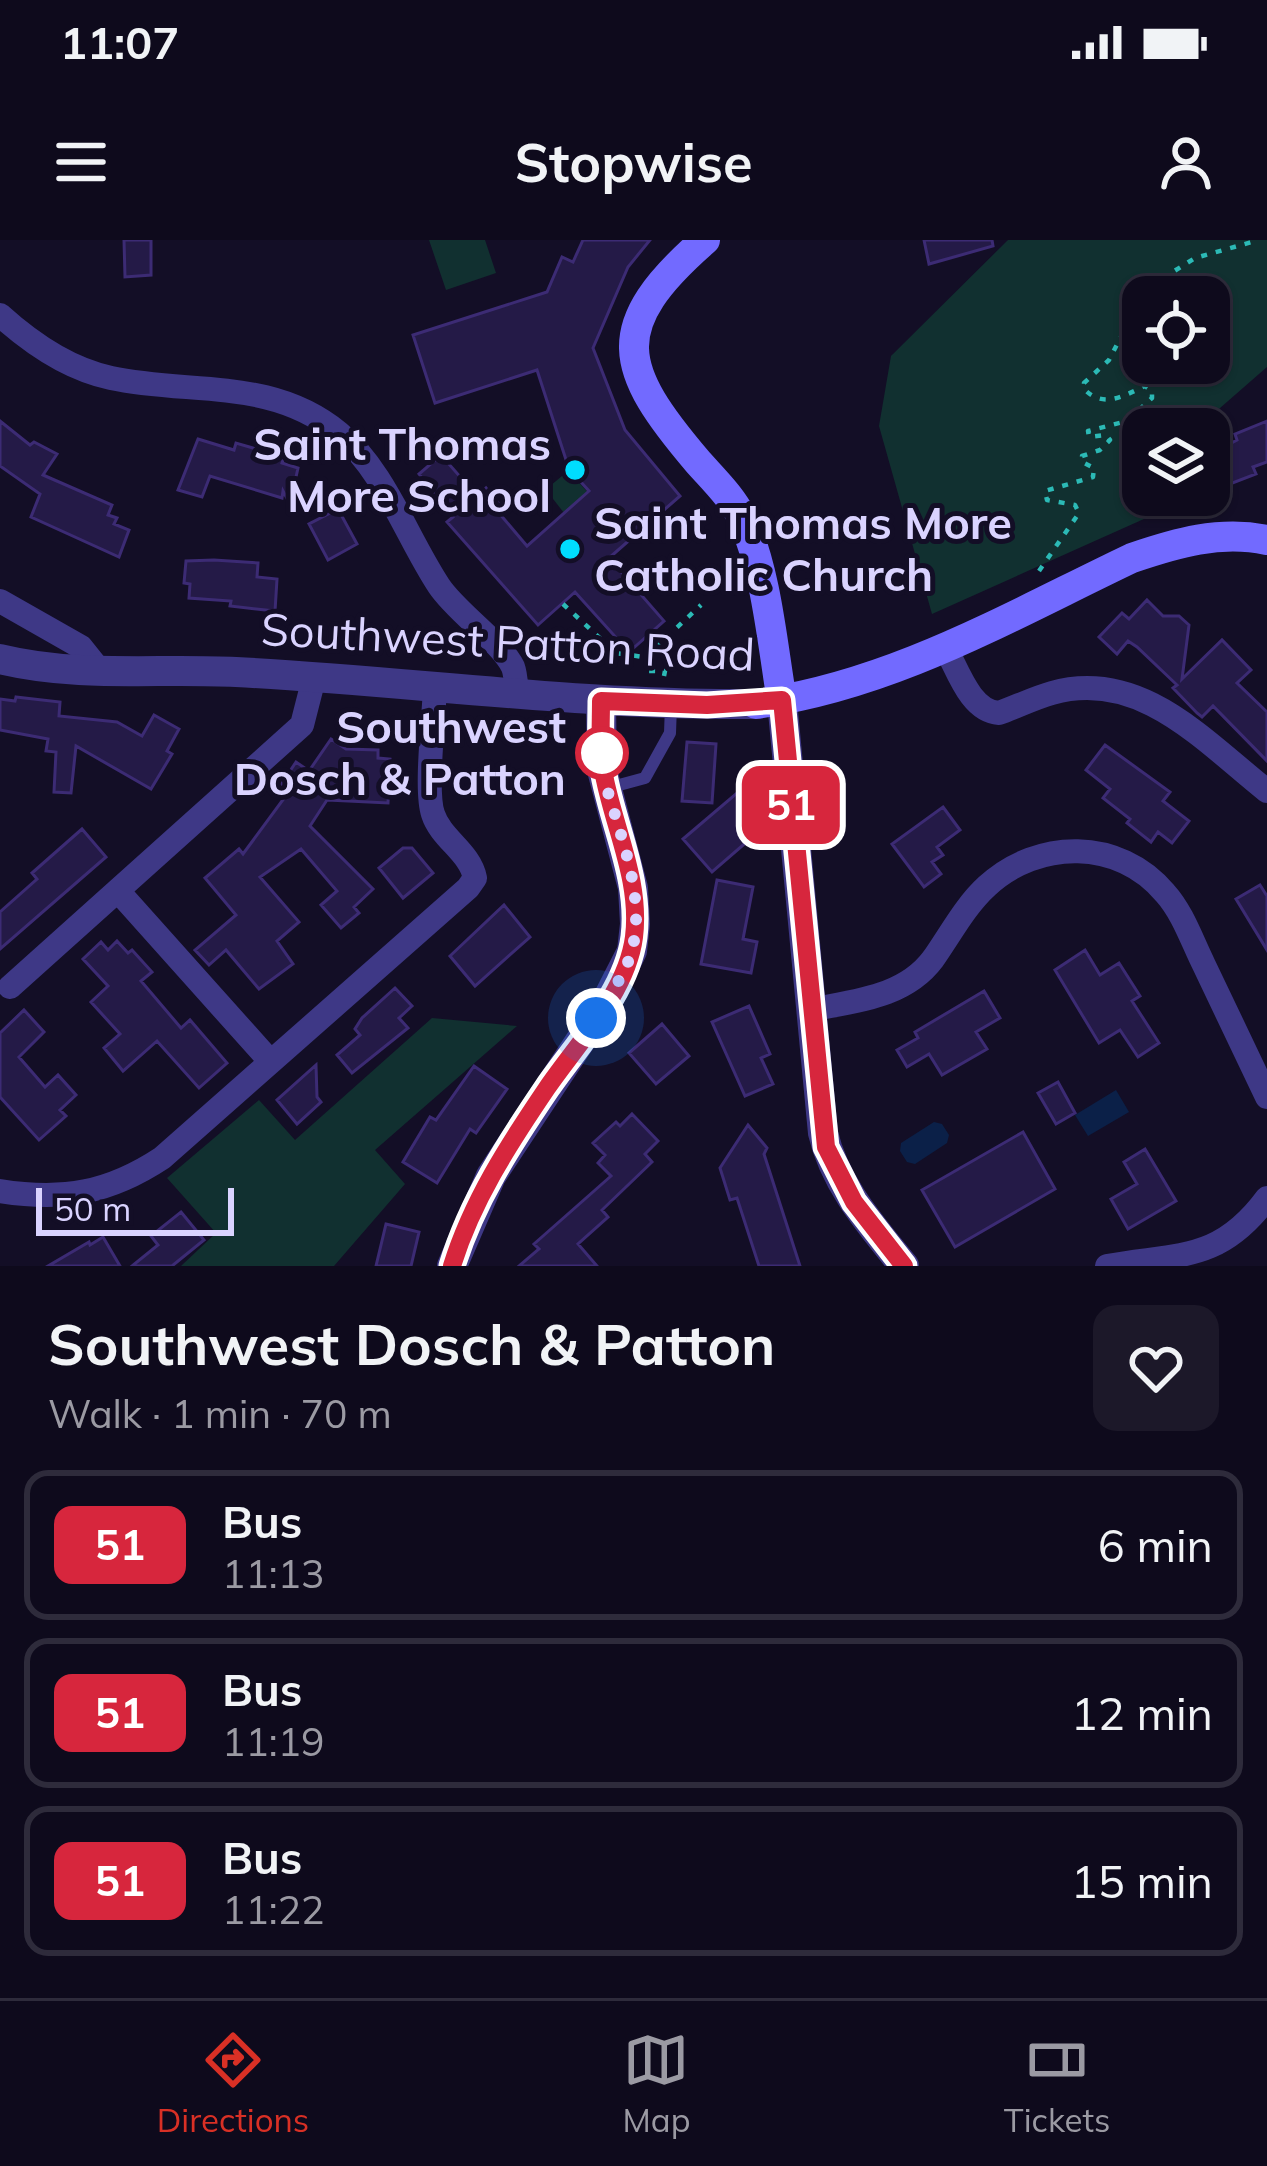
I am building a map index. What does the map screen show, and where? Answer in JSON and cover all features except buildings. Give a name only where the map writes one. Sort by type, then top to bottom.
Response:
[{"type":"main road","points":[[705,240],[664,280],[644,308],[634,358],[656,413],[743,520],[757,568],[769,702]]},
{"type":"main road","name":"Southwest Patton Road","points":[[769,702],[849,687],[1161,548],[1211,537],[1267,540]]},
{"type":"street","points":[[0,315],[46,351],[92,373],[259,393],[290,403],[326,424],[361,455],[441,590],[513,667],[517,694]]},
{"type":"street","points":[[0,601],[81,646],[101,672]]},
{"type":"street","points":[[945,647],[974,700],[987,712],[999,713],[1053,693],[1086,688],[1137,695],[1168,713],[1267,790]]},
{"type":"street","name":"Southwest Patton Road","points":[[0,659],[51,669],[237,672],[671,705],[769,702]]},
{"type":"street","points":[[10,987],[302,725],[314,679]]},
{"type":"street","points":[[0,1191],[72,1196],[104,1189],[163,1158],[475,878],[473,868],[431,810],[435,688]]},
{"type":"street","points":[[452,1266],[497,1165],[628,962],[635,924],[633,888],[602,770],[601,701]]},
{"type":"street","points":[[769,702],[820,1118],[830,1159],[854,1202],[904,1266]]},
{"type":"street","points":[[810,1010],[877,997],[906,984],[929,965],[984,887],[1028,857],[1060,849],[1082,850],[1118,858],[1144,873],[1176,907],[1267,1097]]},
{"type":"street","points":[[118,891],[270,1061]]},
{"type":"street","points":[[1107,1266],[1203,1250],[1244,1227],[1267,1198]]},
{"type":"lane","points":[[607,788],[645,778],[670,733],[671,705]]},
{"type":"path","points":[[1031,581],[1079,513],[1075,505],[1047,500],[1045,491],[1093,477],[1094,468],[1082,462],[1082,456],[1100,451],[1110,440],[1106,435],[1089,436],[1088,431],[1127,421],[1153,398],[1145,386],[1112,400],[1097,398],[1084,389],[1119,344],[1130,309],[1176,267],[1259,240]]},
{"type":"path","points":[[562,604],[616,653],[650,658]]},
{"type":"path","points":[[664,671],[649,671],[650,658],[666,635],[701,604]]},
{"type":"green space","points":[[429,240],[485,240],[496,273],[446,290]]},
{"type":"green space","points":[[1008,240],[1267,240],[1267,367],[1220,408],[1122,408],[1122,516],[1151,516],[932,614],[879,426],[891,356]]},
{"type":"green space","points":[[568,471],[595,500],[571,522],[550,495],[550,486]]},
{"type":"green space","points":[[432,1018],[517,1026],[375,1150],[405,1184],[334,1266],[181,1266],[216,1233],[167,1178],[259,1100],[295,1140]]},
{"type":"water","points":[[1116,1090],[1129,1112],[1088,1136],[1075,1115]]},
{"type":"water","points":[[934,1122],[942,1124],[949,1135],[947,1143],[915,1164],[907,1162],[901,1143]]},
{"type":"bus line","name":"51","points":[[452,1266],[473,1211],[503,1154],[606,1002],[632,951],[633,888],[602,770],[601,701],[707,705],[782,700],[826,1147],[854,1202],[904,1266]]},
{"type":"place","name":"Saint Thomas More School","points":[[575,470]]},
{"type":"place","name":"Saint Thomas More Catholic Church","points":[[570,549]]},
{"type":"place","name":"Southwest Dosch & Patton","points":[[602,753]]},
{"type":"route","points":[[596,1018],[628,962],[635,924],[633,888],[602,770],[602,753]]}]
